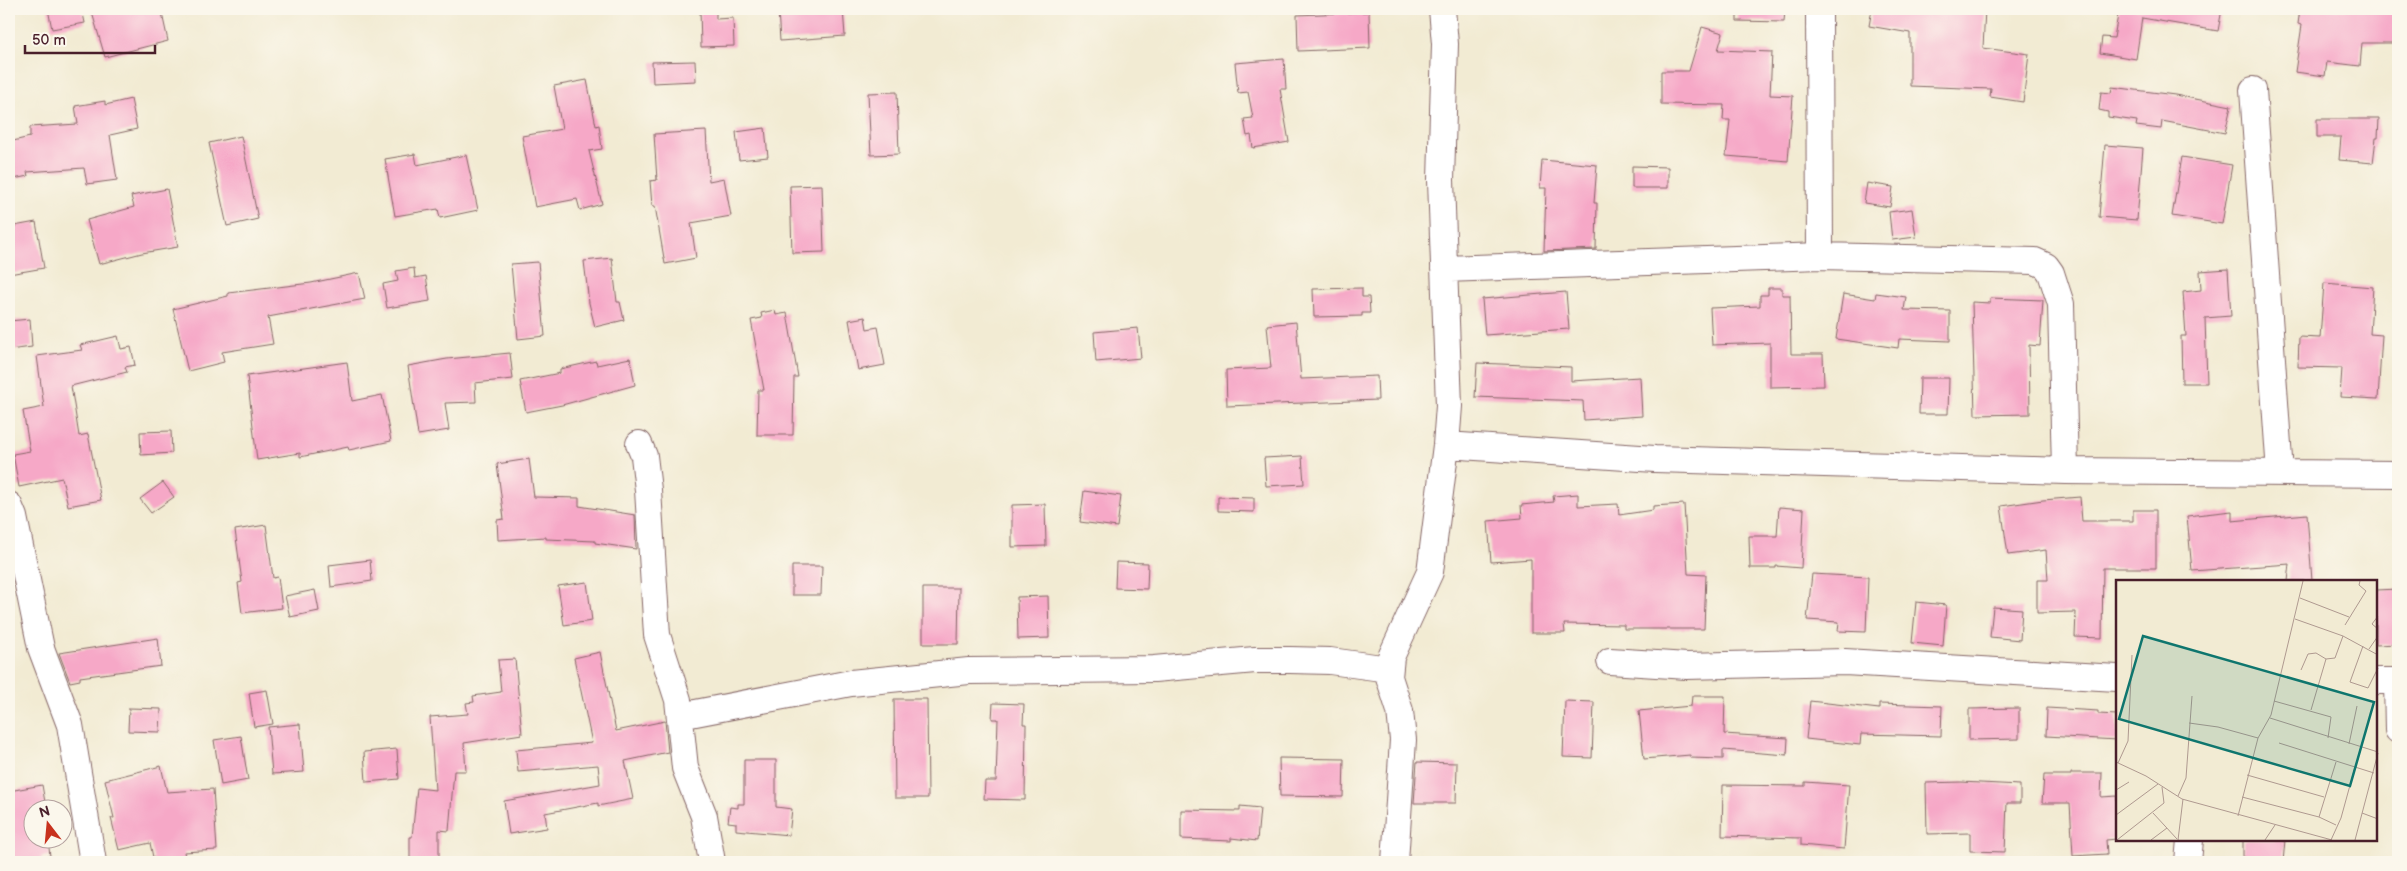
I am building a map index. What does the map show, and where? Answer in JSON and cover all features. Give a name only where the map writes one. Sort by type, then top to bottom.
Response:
[{"type":"street","points":[[1395,862],[1403,740],[1400,711],[1389,669],[1392,657],[1430,572],[1446,446],[1449,406],[1441,180],[1445,44],[1442,9]]},
{"type":"street","points":[[1819,9],[1820,256]]},
{"type":"street","points":[[2253,90],[2280,473]]},
{"type":"street","points":[[1444,269],[1820,256],[2035,261],[2046,266],[2056,284],[2061,304],[2065,471]]},
{"type":"street","points":[[639,444],[644,456],[648,490],[657,635],[675,689],[680,716],[685,768],[704,816],[712,862]]},
{"type":"street","points":[[1446,446],[1655,459],[2065,471],[2398,474]]},
{"type":"street","points":[[9,505],[14,517],[41,648],[70,725],[92,862]]},
{"type":"street","points":[[680,716],[859,682],[969,671],[1154,669],[1255,660],[1330,661],[1389,669]]},
{"type":"street","points":[[1610,660],[1687,666],[1845,662],[2116,678]]},
{"type":"street","points":[[2390,681],[2398,730]]},
{"type":"street","points":[[2188,862],[2190,841]]},
{"type":"building","points":[[48,9],[82,9],[85,23],[52,29]]},
{"type":"building","points":[[91,9],[121,9],[122,12],[136,9],[161,9],[168,41],[105,57]]},
{"type":"building","points":[[700,9],[716,9],[716,19],[733,18],[734,46],[701,47]]},
{"type":"building","points":[[843,9],[845,36],[780,41],[778,10]]},
{"type":"building","points":[[1737,9],[1785,9],[1784,22],[1737,21]]},
{"type":"building","points":[[1872,9],[1985,9],[1983,48],[2029,54],[2023,102],[1990,97],[1991,89],[1910,86],[1910,33],[1869,26]]},
{"type":"building","points":[[2119,9],[2222,9],[2218,31],[2142,18],[2136,59],[2100,53],[2102,37],[2114,38]]},
{"type":"building","points":[[2300,9],[2398,9],[2398,43],[2362,43],[2360,66],[2327,62],[2325,76],[2295,72],[2302,25],[2298,24]]},
{"type":"building","points":[[1369,12],[1370,48],[1298,51],[1297,15]]},
{"type":"building","points":[[1702,27],[1723,33],[1718,50],[1772,52],[1770,95],[1793,96],[1788,161],[1726,156],[1730,120],[1723,120],[1724,105],[1661,104],[1661,71],[1689,71]]},
{"type":"building","points":[[1284,59],[1286,89],[1280,89],[1289,142],[1253,148],[1251,135],[1247,136],[1244,119],[1253,118],[1248,92],[1238,93],[1235,63]]},
{"type":"building","points":[[695,61],[696,81],[653,83],[652,62]]},
{"type":"building","points":[[587,80],[596,126],[599,125],[602,149],[589,151],[602,204],[580,210],[577,199],[535,207],[522,136],[562,129],[554,86]]},
{"type":"building","points":[[2112,87],[2175,95],[2231,106],[2225,133],[2162,121],[2161,129],[2136,126],[2137,121],[2108,117],[2108,112],[2099,110],[2101,92],[2111,93]]},
{"type":"building","points":[[897,92],[899,154],[871,155],[868,93]]},
{"type":"building","points":[[131,99],[137,129],[110,135],[117,180],[87,184],[84,168],[27,172],[28,176],[9,180],[9,142],[30,137],[30,127],[78,124],[75,106],[105,101],[105,105]]},
{"type":"building","points":[[2317,119],[2379,119],[2378,138],[2376,138],[2373,163],[2339,160],[2341,137],[2317,137]]},
{"type":"building","points":[[765,128],[768,157],[739,160],[736,132]]},
{"type":"building","points":[[706,131],[709,181],[724,178],[731,216],[691,223],[696,258],[665,264],[655,206],[652,206],[650,181],[657,180],[654,134]]},
{"type":"building","points":[[241,136],[258,219],[227,226],[209,143]]},
{"type":"building","points":[[2105,145],[2143,148],[2137,220],[2099,217]]},
{"type":"building","points":[[415,154],[417,165],[466,155],[478,210],[440,218],[438,209],[395,216],[385,159]]},
{"type":"building","points":[[2182,157],[2232,165],[2222,224],[2172,216]]},
{"type":"building","points":[[1542,160],[1597,165],[1594,203],[1597,203],[1596,249],[1544,251],[1546,188],[1540,188]]},
{"type":"building","points":[[1632,166],[1668,167],[1668,188],[1632,188]]},
{"type":"building","points":[[1867,183],[1893,187],[1890,207],[1864,203]]},
{"type":"building","points":[[822,185],[824,252],[792,253],[790,186]]},
{"type":"building","points":[[167,189],[178,247],[142,253],[99,264],[87,220],[134,207],[131,196]]},
{"type":"building","points":[[1912,209],[1916,237],[1892,240],[1889,212]]},
{"type":"building","points":[[36,222],[44,268],[9,274],[9,227]]},
{"type":"building","points":[[612,258],[617,302],[620,302],[624,320],[595,327],[589,303],[584,261]]},
{"type":"building","points":[[538,262],[545,336],[518,339],[511,264]]},
{"type":"building","points":[[414,268],[415,278],[426,276],[430,301],[387,308],[383,284],[398,281],[396,271]]},
{"type":"building","points":[[2228,269],[2231,316],[2205,318],[2207,383],[2182,383],[2181,336],[2186,336],[2183,292],[2201,290],[2200,271]]},
{"type":"building","points":[[359,273],[365,299],[268,317],[273,344],[222,352],[224,362],[188,371],[173,309],[228,296],[228,293],[311,283]]},
{"type":"building","points":[[2324,283],[2373,287],[2370,334],[2382,335],[2378,399],[2340,397],[2342,368],[2298,367],[2299,337],[2320,338]]},
{"type":"building","points":[[1362,288],[1362,297],[1369,297],[1370,313],[1362,313],[1362,316],[1314,317],[1313,289]]},
{"type":"building","points":[[1768,288],[1782,288],[1782,295],[1790,295],[1791,354],[1823,354],[1824,386],[1770,387],[1770,343],[1712,345],[1710,308],[1760,306],[1760,295],[1768,295]]},
{"type":"building","points":[[1566,292],[1569,329],[1485,335],[1482,299]]},
{"type":"building","points":[[1876,293],[1906,297],[1904,310],[1950,311],[1950,341],[1899,339],[1898,348],[1836,339],[1843,294],[1875,299]]},
{"type":"building","points":[[1990,298],[2043,300],[2040,346],[2029,345],[2030,414],[1975,415],[1972,302],[1990,303]]},
{"type":"building","points":[[775,310],[776,315],[787,313],[798,377],[794,377],[793,435],[757,435],[758,390],[764,390],[751,320],[762,318],[761,313]]},
{"type":"building","points":[[865,317],[867,329],[878,327],[885,365],[858,370],[849,320]]},
{"type":"building","points":[[30,319],[32,347],[9,350],[9,321]]},
{"type":"building","points":[[1296,322],[1301,379],[1377,376],[1378,400],[1227,406],[1226,370],[1271,368],[1267,325]]},
{"type":"building","points":[[1138,328],[1141,358],[1096,362],[1094,332]]},
{"type":"building","points":[[118,336],[121,349],[131,347],[135,365],[125,367],[127,372],[71,386],[79,436],[88,434],[101,500],[68,506],[62,478],[19,487],[13,454],[30,451],[23,411],[44,407],[37,356],[82,350],[80,345]]},
{"type":"building","points":[[510,353],[513,379],[475,383],[476,402],[445,403],[449,430],[418,435],[408,366],[447,359]]},
{"type":"building","points":[[630,358],[635,385],[562,405],[526,412],[520,381],[560,373],[560,369],[596,361],[597,365]]},
{"type":"building","points":[[347,362],[352,401],[382,395],[391,441],[349,450],[348,447],[300,457],[300,453],[257,460],[247,376]]},
{"type":"building","points":[[1477,363],[1571,367],[1571,381],[1640,377],[1642,416],[1584,420],[1583,401],[1475,397]]},
{"type":"building","points":[[1920,378],[1949,378],[1948,414],[1919,414]]},
{"type":"building","points":[[171,431],[172,453],[141,455],[140,432]]},
{"type":"building","points":[[1302,456],[1304,484],[1266,486],[1264,458]]},
{"type":"building","points":[[529,459],[534,497],[579,498],[579,506],[635,515],[636,549],[595,543],[595,541],[546,539],[546,537],[498,540],[497,520],[504,519],[497,464]]},
{"type":"building","points":[[163,482],[174,497],[151,513],[140,499]]},
{"type":"building","points":[[1084,491],[1121,496],[1117,527],[1080,522]]},
{"type":"building","points":[[1578,494],[1578,506],[1618,504],[1619,515],[1653,510],[1653,506],[1684,504],[1688,574],[1706,575],[1704,629],[1624,629],[1624,625],[1564,624],[1565,633],[1531,633],[1531,559],[1491,562],[1488,521],[1522,518],[1521,505],[1554,502],[1553,496]]},
{"type":"building","points":[[1218,497],[1254,498],[1254,512],[1218,511]]},
{"type":"building","points":[[2080,497],[2082,521],[2133,521],[2133,510],[2156,510],[2156,568],[2103,568],[2102,638],[2075,637],[2076,612],[2037,613],[2037,580],[2048,580],[2046,550],[2008,555],[2001,506]]},
{"type":"building","points":[[1045,504],[1046,546],[1012,547],[1012,505]]},
{"type":"building","points":[[1779,507],[1804,509],[1801,568],[1776,566],[1776,568],[1750,568],[1749,536],[1777,536]]},
{"type":"building","points":[[2232,511],[2232,521],[2307,514],[2312,580],[2288,580],[2290,564],[2192,571],[2187,516]]},
{"type":"building","points":[[266,525],[273,578],[278,577],[282,608],[242,613],[238,583],[242,582],[235,530]]},
{"type":"building","points":[[370,560],[372,581],[331,587],[329,565]]},
{"type":"building","points":[[1116,562],[1148,563],[1147,589],[1115,588]]},
{"type":"building","points":[[792,566],[822,566],[821,595],[792,595]]},
{"type":"building","points":[[1812,574],[1868,577],[1866,632],[1838,631],[1839,622],[1807,620]]},
{"type":"building","points":[[587,582],[592,621],[564,625],[558,586]]},
{"type":"building","points":[[923,588],[959,588],[958,644],[923,644]]},
{"type":"building","points":[[2398,589],[2398,644],[2377,645],[2377,590]]},
{"type":"building","points":[[315,590],[319,611],[290,617],[285,596]]},
{"type":"building","points":[[1048,596],[1049,638],[1018,639],[1017,597]]},
{"type":"building","points":[[1916,602],[1946,605],[1943,646],[1912,643]]},
{"type":"building","points":[[1993,607],[2022,609],[2020,640],[1990,637]]},
{"type":"building","points":[[158,638],[161,666],[80,677],[80,680],[70,682],[59,653]]},
{"type":"building","points":[[600,652],[616,731],[665,721],[668,752],[625,761],[633,799],[598,806],[598,803],[545,813],[547,828],[509,834],[504,801],[600,784],[598,765],[518,772],[516,750],[592,743],[574,658]]},
{"type":"building","points":[[515,659],[522,734],[464,743],[466,771],[454,771],[449,831],[439,830],[439,862],[410,862],[410,837],[412,837],[417,788],[435,790],[430,717],[468,714],[466,703],[474,702],[473,696],[501,692],[498,660]]},
{"type":"building","points":[[267,690],[273,724],[254,727],[249,693]]},
{"type":"building","points":[[1692,696],[1725,696],[1724,734],[1788,738],[1787,755],[1723,750],[1723,759],[1690,758],[1690,755],[1644,759],[1639,711],[1691,706]]},
{"type":"building","points":[[894,699],[927,699],[928,798],[895,798]]},
{"type":"building","points":[[1565,701],[1594,702],[1592,758],[1563,757]]},
{"type":"building","points":[[1810,701],[1879,709],[1879,704],[1942,706],[1941,736],[1861,734],[1860,745],[1806,739]]},
{"type":"building","points":[[993,703],[1024,704],[1023,724],[1026,724],[1025,800],[984,799],[985,781],[996,781],[998,719],[992,719]]},
{"type":"building","points":[[129,708],[161,709],[160,732],[128,731]]},
{"type":"building","points":[[2019,708],[2019,739],[1969,740],[1969,709]]},
{"type":"building","points":[[2047,708],[2098,711],[2098,714],[2116,715],[2116,740],[2046,736]]},
{"type":"building","points":[[300,724],[304,772],[272,774],[268,727]]},
{"type":"building","points":[[241,736],[248,780],[221,785],[214,740]]},
{"type":"building","points":[[397,749],[399,779],[366,782],[364,752]]},
{"type":"building","points":[[1279,758],[1344,759],[1343,797],[1280,796]]},
{"type":"building","points":[[744,760],[776,760],[776,807],[792,809],[789,835],[736,830],[736,823],[728,822],[730,807],[738,808],[738,804],[744,804]]},
{"type":"building","points":[[1417,762],[1457,763],[1456,803],[1414,803]]},
{"type":"building","points":[[161,766],[167,792],[213,789],[217,850],[184,852],[186,862],[154,862],[150,843],[119,850],[111,818],[114,818],[105,780]]},
{"type":"building","points":[[2071,773],[2102,773],[2101,797],[2116,796],[2116,839],[2106,840],[2107,854],[2073,856],[2070,803],[2042,803],[2044,775],[2071,775]]},
{"type":"building","points":[[1805,782],[1849,785],[1844,849],[1801,845],[1801,838],[1722,836],[1723,785],[1805,786]]},
{"type":"building","points":[[1961,782],[2020,785],[2020,803],[2007,803],[2005,852],[1970,851],[1970,833],[1927,834],[1926,783]]},
{"type":"building","points":[[42,785],[44,798],[22,798],[22,848],[49,848],[50,856],[41,857],[42,862],[9,862],[9,791]]},
{"type":"building","points":[[1240,806],[1260,808],[1257,841],[1231,838],[1231,841],[1181,839],[1181,810],[1240,811]]},
{"type":"building","points":[[2243,841],[2285,841],[2283,862],[2243,862]]}]
